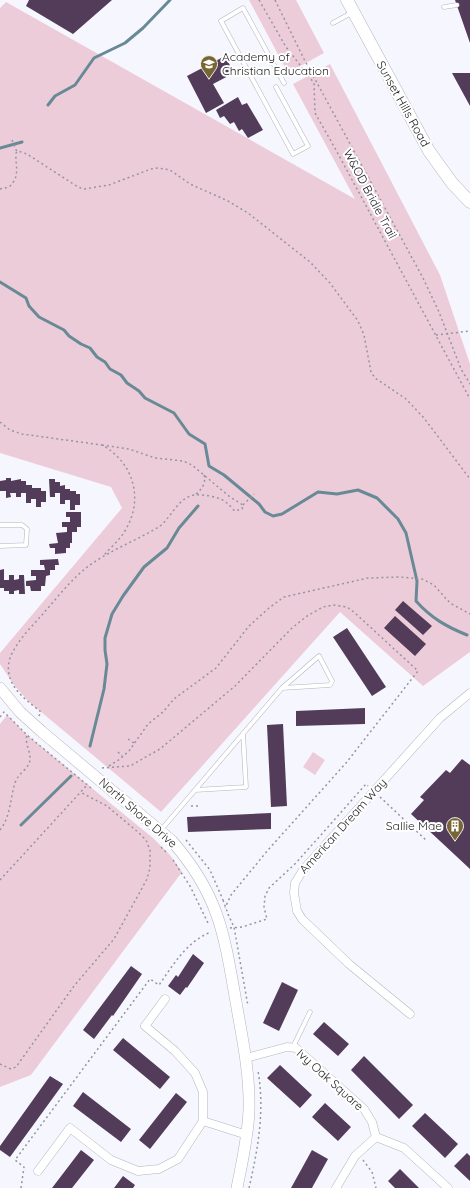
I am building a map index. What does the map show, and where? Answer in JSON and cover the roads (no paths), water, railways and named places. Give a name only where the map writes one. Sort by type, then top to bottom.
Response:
[{"type":"main road","name":"Sunset Hills Road","points":[[347,0],[429,151],[452,184],[470,202]]},
{"type":"street","name":"North Shore Drive","points":[[0,688],[20,712],[160,830],[187,858],[199,876],[228,928],[246,1058],[249,1092],[247,1135],[236,1188]]},
{"type":"street","name":"American Dream Way","points":[[410,1014],[349,964],[302,919],[294,901],[295,883],[303,870],[440,718],[470,693]]},
{"type":"street","points":[[38,1171],[70,1128],[112,1160],[138,1171],[159,1169],[178,1159],[203,1121],[204,1092],[195,1073],[175,1051],[145,1026],[165,999]]},
{"type":"street","name":"Ivy Oak Square","points":[[246,1058],[287,1047],[296,1048],[364,1109],[372,1122],[376,1137]]},
{"type":"street","points":[[203,1121],[247,1135]]},
{"type":"street","points":[[336,1188],[358,1153],[376,1137],[404,1148],[448,1188]]},
{"type":"lane","points":[[444,7],[457,6]]},
{"type":"lane","points":[[276,87],[308,146],[293,154],[221,21],[243,8],[284,83]]},
{"type":"lane","points":[[333,23],[353,12]]},
{"type":"lane","points":[[0,525],[22,525],[27,529],[28,536],[26,545],[0,546]]},
{"type":"lane","points":[[160,830],[282,688],[319,656],[332,681],[330,685],[282,688]]},
{"type":"lane","points":[[195,790],[246,787],[243,732]]},
{"type":"lane","points":[[292,1048],[310,1012]]},
{"type":"waterway","points":[[48,105],[55,96],[75,85],[94,58],[125,43],[143,28],[170,0]]},
{"type":"waterway","points":[[0,148],[22,142]]},
{"type":"waterway","points":[[0,282],[26,298],[29,306],[39,317],[64,330],[69,336],[90,348],[97,357],[105,362],[110,369],[121,375],[127,383],[139,391],[145,398],[174,413],[189,434],[205,444],[209,466],[224,475],[259,504],[265,512],[273,516],[282,514],[318,492],[337,494],[358,490],[377,498],[398,519],[406,533],[417,581],[416,601],[427,612],[440,621],[467,635]]},
{"type":"waterway","points":[[90,746],[104,689],[107,664],[105,638],[112,614],[144,567],[167,548],[179,528],[198,506]]},
{"type":"waterway","points":[[21,825],[71,776]]},
{"type":"place","name":"Academy of Christian Education","points":[[209,79]]},
{"type":"place","name":"Sallie Mae","points":[[455,841]]}]
